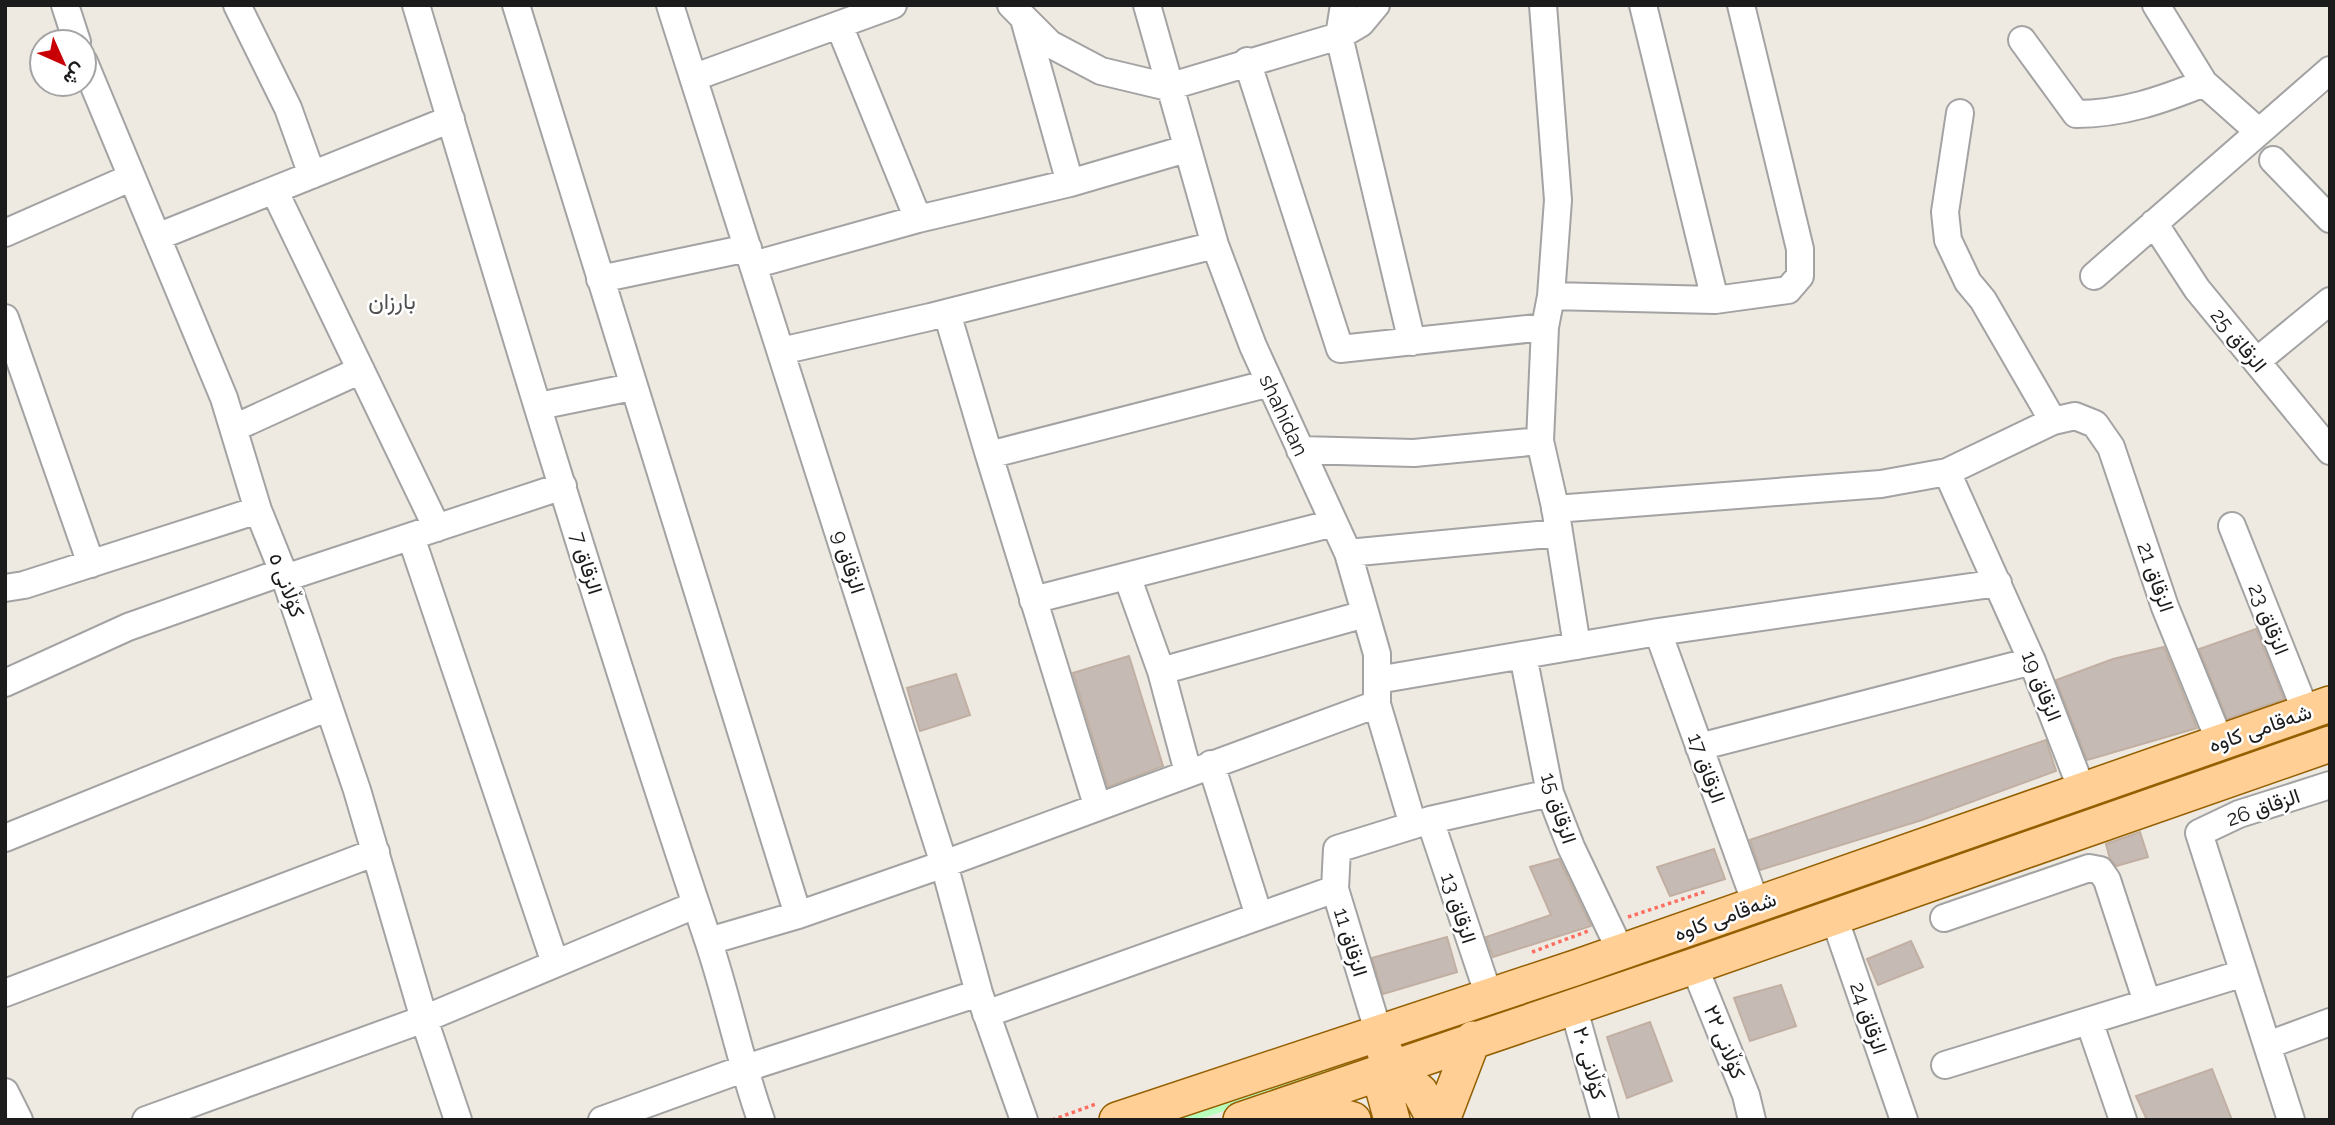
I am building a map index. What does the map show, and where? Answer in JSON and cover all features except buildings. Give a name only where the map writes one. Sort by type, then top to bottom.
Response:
[{"type":"main road","name":"شەقامی کاوە","points":[[1117,1120],[1621,952],[2318,708]]},
{"type":"main road","name":"شەقامی کاوە","points":[[1241,1120],[1694,966],[2330,744]]},
{"type":"main road","points":[[2212,745],[2217,783]]},
{"type":"main road","points":[[1379,1034],[1391,1069],[1420,1092],[1436,1120]]},
{"type":"main road","points":[[1442,1120],[1474,1040]]},
{"type":"main road","points":[[1391,1069],[1384,1091],[1392,1120]]},
{"type":"main road","points":[[1278,1109],[1319,1110],[1353,1120]]},
{"type":"street","points":[[65,5],[72,28]]},
{"type":"street","points":[[237,5],[288,108],[312,175]]},
{"type":"street","name":"الزقاق 7","points":[[416,5],[563,486],[695,905],[709,941],[743,1069],[761,1120]]},
{"type":"street","points":[[516,5],[632,387],[798,915]]},
{"type":"street","name":"الزقاق 9","points":[[670,5],[944,864],[983,1003],[1024,1120]]},
{"type":"street","points":[[695,77],[893,5]]},
{"type":"street","points":[[1344,5],[1339,36],[1412,342]]},
{"type":"street","points":[[1017,11],[1050,44],[1101,71],[1168,87],[1247,61],[1339,36],[1361,23],[1377,5]]},
{"type":"street","points":[[1543,5],[1558,200],[1551,296],[1545,327],[1540,441],[1557,521],[1577,646]]},
{"type":"street","points":[[1643,5],[1715,300]]},
{"type":"street","points":[[1551,296],[1715,300],[1788,290],[1800,276],[1800,249],[1741,5]]},
{"type":"street","points":[[2156,5],[2204,83],[2259,132]]},
{"type":"street","name":"shahidan","points":[[1151,6],[1168,87],[1214,245],[1270,383],[1348,553],[1377,654],[1377,692],[1421,822]]},
{"type":"street","points":[[1017,11],[1070,183]]},
{"type":"street","points":[[839,25],[918,219]]},
{"type":"street","points":[[2022,40],[2076,114],[2102,114],[2155,103],[2204,83]]},
{"type":"street","points":[[1247,61],[1340,349],[1545,327]]},
{"type":"street","points":[[2094,276],[2330,71]]},
{"type":"street","name":"کۆڵانی ٥","points":[[98,97],[234,428],[258,510],[284,575],[376,852],[424,1019],[458,1120]]},
{"type":"street","points":[[1348,553],[1557,521],[1868,485],[1947,472],[2053,421],[1983,300],[1968,282],[1948,240],[1945,212],[1960,113]]},
{"type":"street","points":[[157,237],[451,119]]},
{"type":"street","points":[[600,279],[750,256],[918,219],[1070,183],[1186,149]]},
{"type":"street","points":[[2273,160],[2330,219]]},
{"type":"street","points":[[5,233],[130,178]]},
{"type":"street","points":[[274,190],[437,528]]},
{"type":"street","name":"الزقاق 25","points":[[2154,223],[2197,289],[2330,451]]},
{"type":"street","points":[[781,351],[947,313],[1214,245]]},
{"type":"street","points":[[2257,361],[2330,301]]},
{"type":"street","points":[[947,313],[1097,805]]},
{"type":"street","points":[[5,318],[91,564]]},
{"type":"street","points":[[234,428],[361,370]]},
{"type":"street","points":[[989,455],[1270,383]]},
{"type":"street","points":[[539,406],[632,387]]},
{"type":"street","name":"الزقاق 21","points":[[2053,421],[2076,416],[2087,418],[2095,424],[2111,447],[2212,745]]},
{"type":"street","points":[[1300,450],[1415,453],[1540,441]]},
{"type":"street","name":"الزقاق 19","points":[[1947,472],[2032,661],[2082,790]]},
{"type":"street","points":[[8,675],[128,627],[563,486]]},
{"type":"street","points":[[5,588],[23,586],[258,510]]},
{"type":"street","points":[[1033,600],[1334,523]]},
{"type":"street","name":"الزقاق 23","points":[[2232,526],[2318,708]]},
{"type":"street","points":[[411,537],[555,963]]},
{"type":"street","points":[[1127,576],[1161,671],[1259,916]]},
{"type":"street","points":[[709,941],[798,915],[944,864],[1199,768],[1377,692],[1523,655],[1658,632],[1998,583]]},
{"type":"street","points":[[1161,671],[1365,614]]},
{"type":"street","name":"الزقاق 17","points":[[1658,632],[1756,904]]},
{"type":"street","name":"الزقاق 15","points":[[1523,655],[1550,793],[1571,847],[1621,952]]},
{"type":"street","points":[[1699,747],[2032,661]]},
{"type":"street","points":[[5,838],[329,707]]},
{"type":"street","points":[[2217,783],[2228,819]]},
{"type":"street","name":"الزقاق 26","points":[[2244,973],[2199,834],[2228,819],[2330,785]]},
{"type":"street","points":[[1421,822],[1550,793]]},
{"type":"street","name":"الزقاق 11","points":[[1379,1034],[1335,890],[1337,849],[1421,822]]},
{"type":"street","name":"الزقاق 13","points":[[1421,822],[1489,996]]},
{"type":"street","points":[[5,993],[376,852]]},
{"type":"street","points":[[1944,918],[2089,868],[2100,870],[2106,880],[2147,1002]]},
{"type":"street","points":[[602,1120],[743,1069],[983,1003],[1335,890]]},
{"type":"street","points":[[146,1120],[424,1019],[695,905]]},
{"type":"street","name":"الزقاق 24","points":[[1834,917],[1904,1120]]},
{"type":"street","name":"کۆڵانی ٢٢","points":[[1694,966],[1746,1095],[1752,1120]]},
{"type":"street","points":[[1945,1065],[2244,973],[2291,1120]]},
{"type":"street","name":"کۆڵانی ٢٠","points":[[1573,1006],[1605,1120]]},
{"type":"street","points":[[2089,1021],[2123,1120]]},
{"type":"street","points":[[2268,1045],[2330,1022]]},
{"type":"street","points":[[5,1092],[19,1120]]},
{"type":"green space","points":[[2191,769],[2197,778],[1416,1044],[1414,1038]]},
{"type":"green space","points":[[1352,1055],[1356,1059],[1351,1069],[1197,1120],[1149,1120]]},
{"type":"district","name":"بارزان","points":[[392,300]]}]
